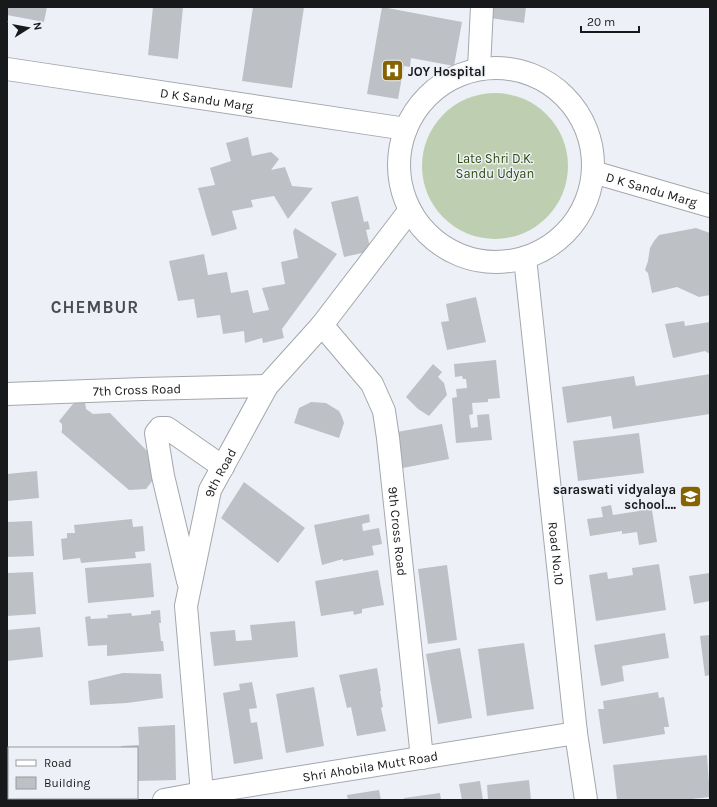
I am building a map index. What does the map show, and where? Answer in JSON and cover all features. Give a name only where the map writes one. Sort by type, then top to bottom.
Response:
[{"type":"street","points":[[479,68],[482,7]]},
{"type":"street","points":[[479,68],[508,68],[537,76],[562,92],[580,116],[591,143],[593,172],[587,201],[572,226],[551,246],[525,258],[492,262],[459,255],[431,237],[410,210],[400,177],[399,156],[406,129],[419,105],[436,88],[456,76],[479,68]]},
{"type":"street","name":"D K Sandu Marg","points":[[7,69],[406,129]]},
{"type":"street","name":"D K Sandu Marg","points":[[593,172],[710,206]]},
{"type":"street","name":"9th Road","points":[[202,793],[186,606],[210,490],[267,386],[322,325],[410,210]]},
{"type":"street","name":"Road No.10","points":[[525,258],[576,733],[586,800]]},
{"type":"street","name":"9th Cross Road","points":[[322,325],[372,384],[384,411],[422,758]]},
{"type":"street","name":"7th Cross Road","points":[[7,394],[267,386]]},
{"type":"street","points":[[190,587],[163,476],[156,432],[160,428],[167,428],[223,467]]},
{"type":"street","name":"Shri Ahobila Mutt Road","points":[[164,800],[576,733]]},
{"type":"green space","name":"Late Shri D.K. Sandu Udyan","points":[[488,93],[502,93],[523,98],[536,105],[547,114],[556,125],[563,138],[567,152],[567,180],[563,194],[556,207],[547,218],[536,227],[523,234],[502,239],[488,239],[467,234],[454,227],[438,212],[427,194],[422,173],[422,159],[427,138],[434,125],[449,109],[467,98]]},
{"type":"building","points":[[7,7],[47,7],[44,22],[7,15]]},
{"type":"building","points":[[153,7],[183,7],[178,59],[148,55]]},
{"type":"building","points":[[253,7],[304,7],[292,88],[242,81]]},
{"type":"building","points":[[382,7],[462,22],[454,66],[411,58],[410,67],[404,66],[398,99],[367,94]]},
{"type":"building","points":[[486,7],[526,7],[524,23],[484,17]]},
{"type":"building","points":[[248,137],[252,156],[271,152],[279,159],[271,170],[285,167],[292,186],[313,188],[288,219],[274,196],[251,200],[253,207],[232,211],[237,229],[212,236],[198,188],[215,185],[210,168],[231,161],[226,143]]},
{"type":"building","points":[[358,196],[364,222],[368,221],[370,229],[366,230],[371,251],[344,257],[331,202]]},
{"type":"building","points":[[295,228],[337,254],[282,329],[284,338],[263,343],[262,338],[245,343],[244,331],[223,334],[220,315],[197,318],[194,299],[178,301],[169,261],[204,254],[208,275],[227,272],[231,293],[248,290],[253,313],[269,310],[262,288],[285,284],[281,262],[298,258],[293,232]]},
{"type":"building","points":[[696,228],[710,233],[710,295],[699,297],[677,287],[652,293],[648,273],[645,270],[650,248],[654,241],[659,235]]},
{"type":"building","points":[[476,297],[486,342],[447,350],[441,322],[449,321],[446,304]]},
{"type":"building","points":[[684,321],[685,326],[710,322],[710,354],[705,351],[673,358],[665,324]]},
{"type":"building","points":[[496,360],[500,398],[488,399],[488,402],[472,403],[473,414],[469,415],[471,428],[478,427],[477,415],[489,414],[492,440],[456,443],[452,398],[457,397],[456,389],[467,388],[466,379],[463,379],[462,376],[455,377],[454,364]]},
{"type":"building","points":[[433,364],[442,372],[438,377],[444,383],[447,395],[429,416],[418,409],[406,397]]},
{"type":"building","points":[[710,374],[710,414],[613,429],[611,416],[567,423],[562,387],[634,376],[636,386]]},
{"type":"building","points":[[85,402],[86,409],[93,414],[110,413],[150,454],[157,475],[146,489],[129,490],[61,432],[62,424],[59,421],[73,404]]},
{"type":"building","points":[[311,402],[326,403],[339,411],[344,423],[339,438],[294,423],[299,408]]},
{"type":"building","points":[[442,424],[449,459],[403,468],[397,432]]},
{"type":"building","points":[[639,433],[644,473],[578,481],[573,441]]},
{"type":"building","points":[[37,471],[39,498],[7,501],[7,474]]},
{"type":"building","points":[[244,482],[305,528],[278,563],[221,518]]},
{"type":"building","points":[[651,504],[657,542],[639,545],[637,532],[622,534],[622,531],[590,536],[587,519],[603,517],[601,507],[611,505],[613,515],[639,511],[638,506]]},
{"type":"building","points":[[369,514],[370,522],[362,524],[363,531],[379,528],[382,544],[372,546],[374,555],[343,561],[343,559],[322,565],[314,525]]},
{"type":"building","points":[[132,519],[133,527],[143,526],[145,551],[135,552],[136,558],[81,563],[80,558],[63,560],[61,539],[67,538],[67,533],[75,533],[74,525]]},
{"type":"building","points":[[32,521],[34,556],[7,557],[7,522]]},
{"type":"building","points":[[151,563],[154,597],[88,603],[85,568]]},
{"type":"building","points":[[659,564],[666,610],[596,621],[589,575],[607,572],[608,579],[633,575],[632,568]]},
{"type":"building","points":[[447,565],[457,640],[428,644],[418,569]]},
{"type":"building","points":[[378,570],[384,605],[362,609],[362,613],[354,615],[353,611],[321,616],[315,581]]},
{"type":"building","points":[[33,572],[36,614],[7,616],[7,573]]},
{"type":"building","points":[[710,573],[710,601],[694,604],[689,576]]},
{"type":"building","points":[[160,610],[161,623],[159,623],[164,651],[107,656],[107,645],[88,646],[85,617],[90,616],[91,619],[108,618],[107,615],[131,613],[132,616],[151,614],[151,611]]},
{"type":"building","points":[[295,621],[298,657],[214,666],[210,632],[235,630],[236,641],[252,640],[250,625]]},
{"type":"building","points":[[40,627],[43,657],[7,661],[7,630]]},
{"type":"building","points":[[665,633],[669,658],[622,666],[624,681],[601,686],[594,645]]},
{"type":"building","points":[[710,635],[710,675],[705,676],[700,636]]},
{"type":"building","points":[[524,643],[534,709],[487,716],[478,649]]},
{"type":"building","points":[[460,648],[472,718],[438,724],[426,654]]},
{"type":"building","points":[[377,668],[383,707],[381,708],[386,731],[357,736],[351,707],[347,708],[339,675]]},
{"type":"building","points":[[123,673],[161,674],[163,698],[127,703],[90,705],[88,681]]},
{"type":"building","points":[[252,682],[257,708],[249,709],[251,723],[257,722],[263,759],[234,764],[223,693],[240,690],[239,684]]},
{"type":"building","points":[[314,687],[324,746],[286,753],[276,694]]},
{"type":"building","points":[[658,692],[659,698],[664,697],[669,727],[664,727],[665,734],[603,744],[598,709],[604,709],[603,701]]},
{"type":"building","points":[[175,725],[176,780],[138,781],[138,747],[121,746],[139,745],[138,727]]},
{"type":"building","points":[[707,755],[710,797],[682,800],[617,800],[613,765]]},
{"type":"building","points":[[529,780],[531,800],[488,800],[487,785]]},
{"type":"building","points":[[480,781],[483,800],[462,800],[459,784]]},
{"type":"building","points":[[379,790],[381,800],[348,800],[347,795]]},
{"type":"building","points":[[440,793],[441,800],[404,800],[404,798]]},
{"type":"building","points":[[16,799],[70,800],[17,800]]},
{"type":"place","name":"JOY Hospital","points":[[393,71]]},
{"type":"place","name":"saraswati vidyalaya school....","points":[[691,496]]},
{"type":"district","name":"CHEMBUR","points":[[95,307]]}]
